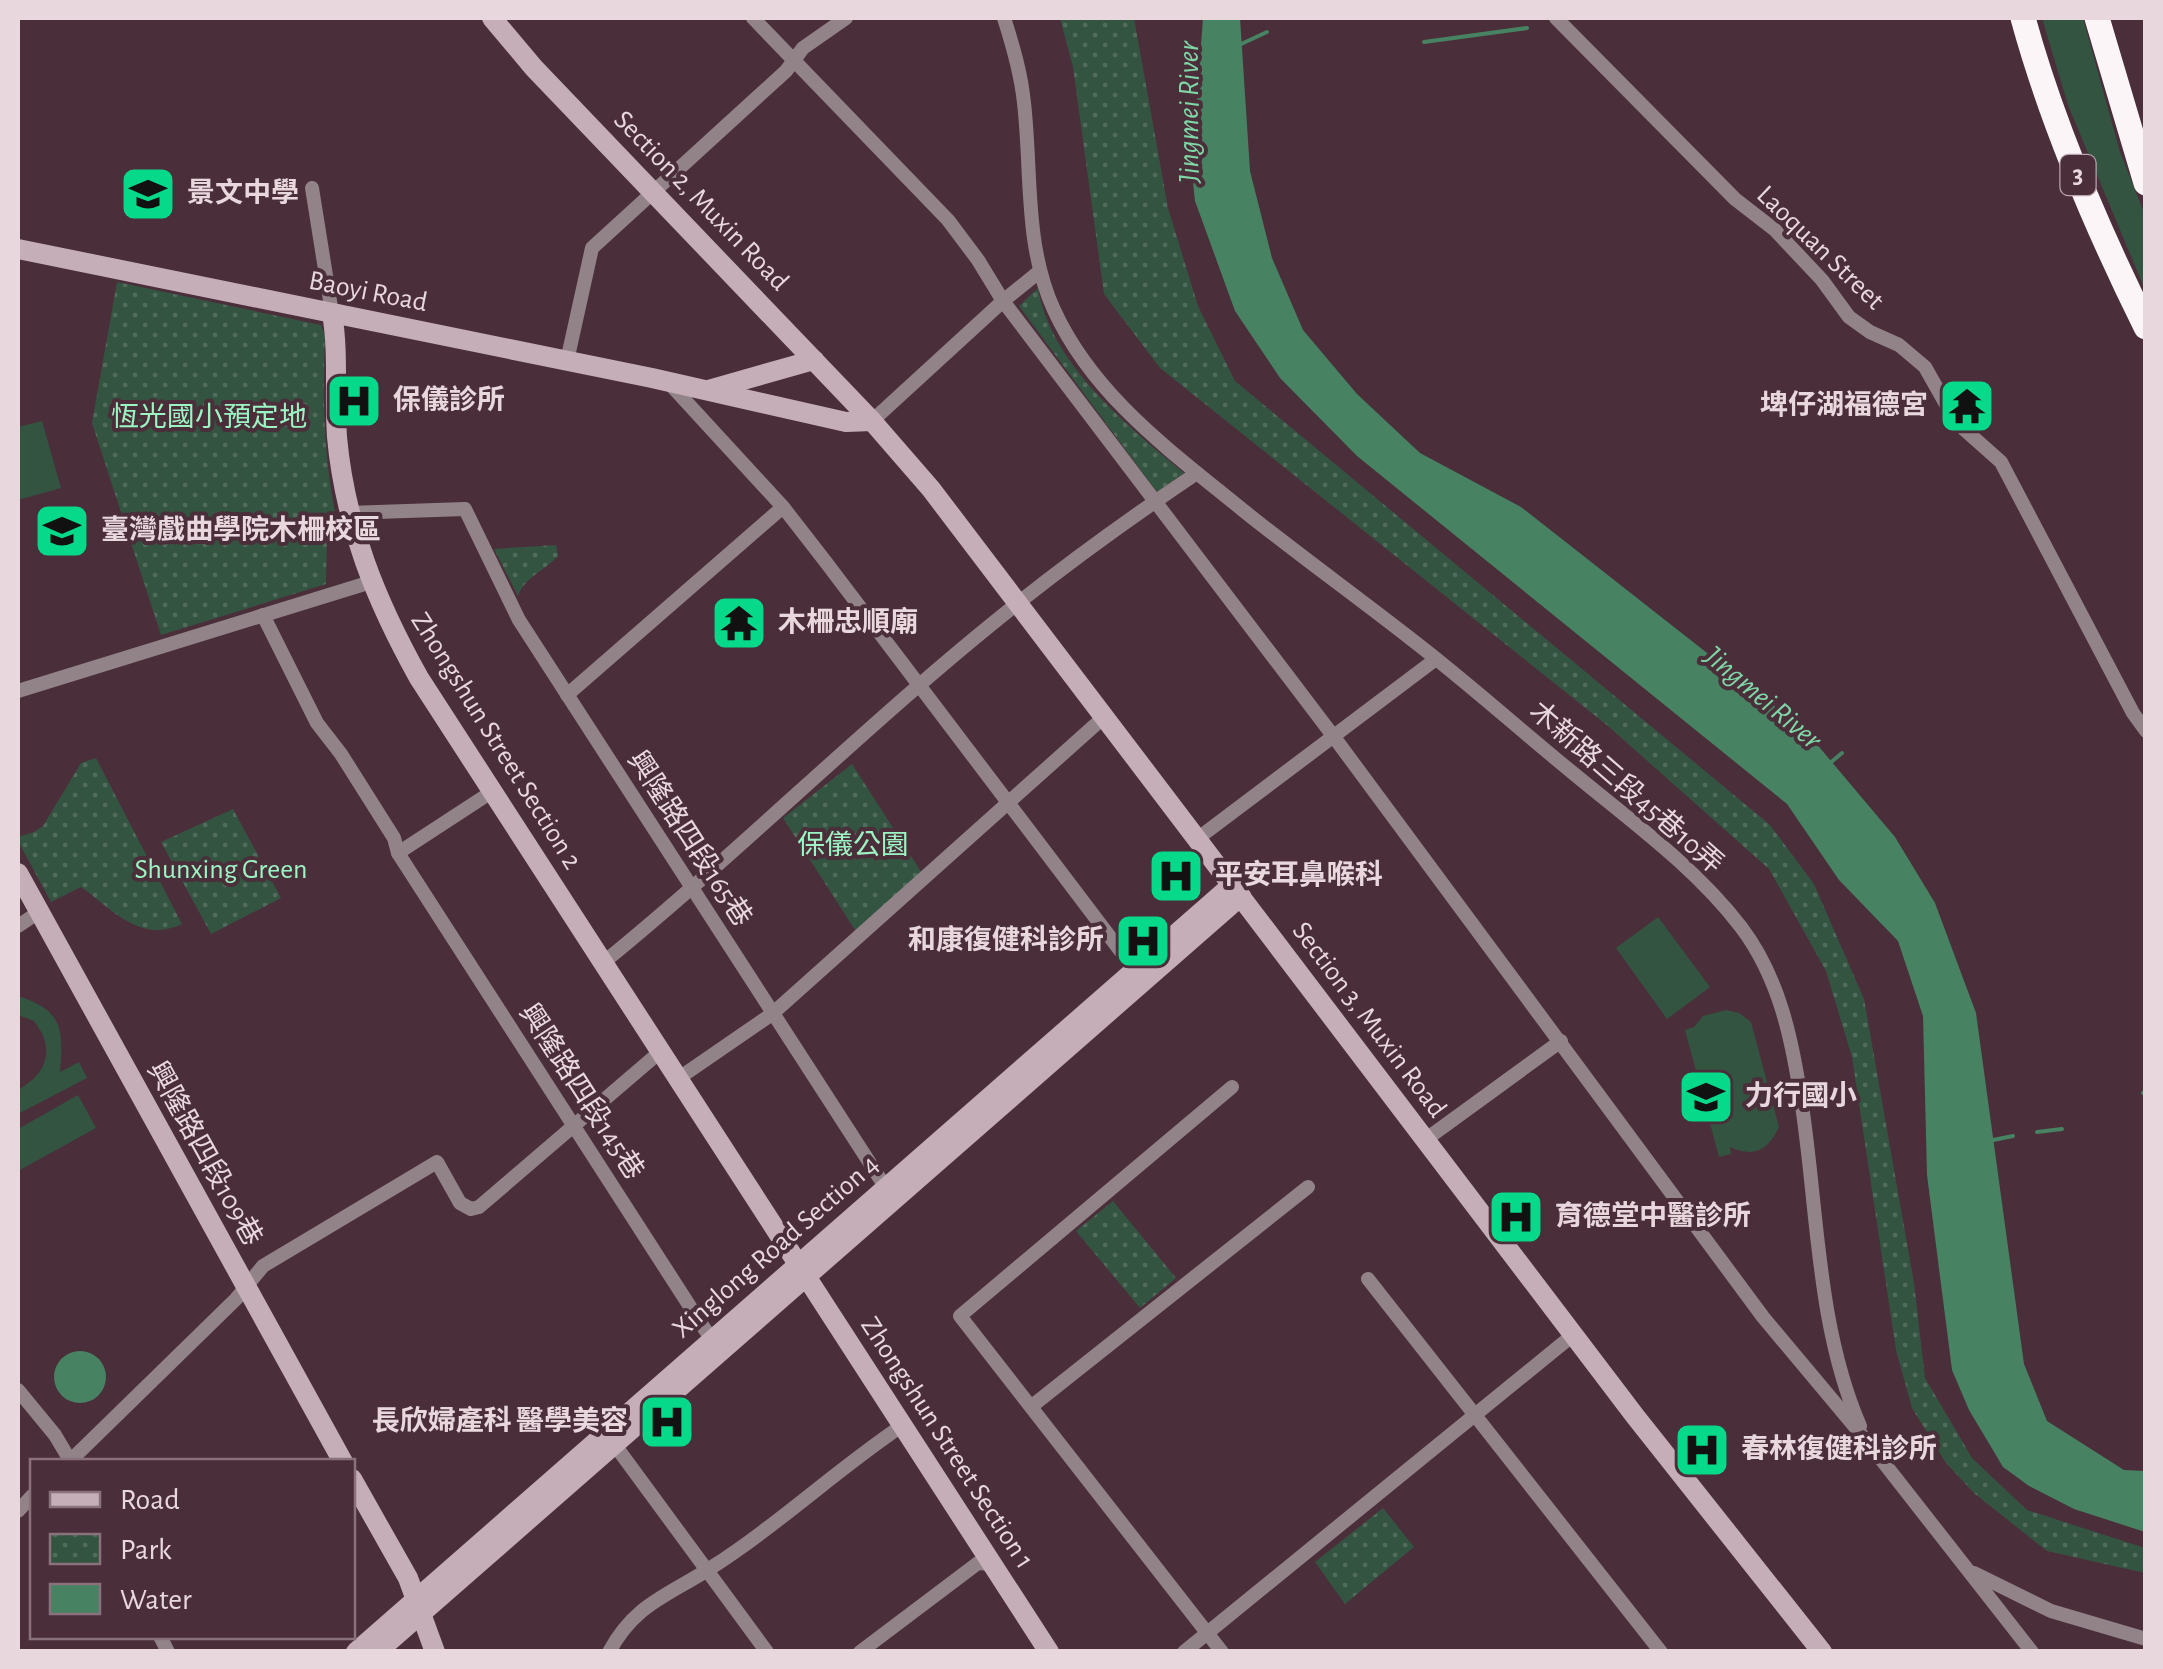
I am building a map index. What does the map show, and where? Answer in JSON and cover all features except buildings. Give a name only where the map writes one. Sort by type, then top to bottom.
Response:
[{"type":"highway","name":"3","points":[[2023,18],[2035,62],[2102,237],[2146,328]]},
{"type":"highway","name":"3","points":[[2097,18],[2146,182]]},
{"type":"main road","name":"Section 2, Muxin Road","points":[[492,18],[534,68],[872,421]]},
{"type":"main road","name":"Baoyi Road","points":[[18,249],[566,360],[846,422],[872,421]]},
{"type":"main road","name":"Zhongshun Street Section 2","points":[[332,313],[337,344],[337,435],[348,512],[370,582],[419,678],[803,1270]]},
{"type":"main road","points":[[706,391],[814,360]]},
{"type":"main road","name":"Section 3, Muxin Road","points":[[872,421],[932,489],[1573,1335],[1822,1652]]},
{"type":"main road","name":"興隆路四段109巷","points":[[18,873],[341,1459]]},
{"type":"main road","name":"Xinglong Road Section 4","points":[[803,1270],[886,1188],[1134,970],[1236,890]]},
{"type":"main road","name":"Xinglong Road Section 4","points":[[356,1652],[418,1607],[1236,890]]},
{"type":"main road","name":"Zhongshun Street Section 1","points":[[803,1270],[1049,1652]]},
{"type":"main road","points":[[355,1483],[408,1578],[435,1652]]},
{"type":"main road","name":"Xinglong Road Section 4","points":[[378,1652],[418,1607]]},
{"type":"street","points":[[753,18],[798,54],[948,220],[1002,300],[1334,736],[1764,1317],[2032,1652]]},
{"type":"street","points":[[566,360],[592,248],[798,54],[846,18]]},
{"type":"street","name":"木新路三段45巷10弄","points":[[1004,18],[1018,62],[1024,103],[1031,218],[1040,271],[1055,313],[1098,383],[1197,473],[1436,660],[1683,865],[1741,928],[1780,1001],[1794,1051],[1837,1363],[1869,1445]]},
{"type":"street","name":"Laoquan Street","points":[[1556,18],[1735,199],[1775,230],[1822,280],[1849,317],[1899,345],[1926,367],[1956,422],[2001,462],[2133,713],[2146,730]]},
{"type":"street","name":"Zhongshun Street Section 2","points":[[312,188],[332,313]]},
{"type":"street","points":[[872,421],[1002,300],[1040,271]]},
{"type":"street","points":[[668,382],[783,508],[921,684],[1134,970]]},
{"type":"street","points":[[604,962],[693,890],[921,684],[1018,603],[1197,473]]},
{"type":"street","points":[[567,696],[783,508]]},
{"type":"street","name":"興隆路四段165巷","points":[[348,512],[465,509],[519,620],[886,1188]]},
{"type":"street","points":[[18,691],[370,582]]},
{"type":"street","name":"興隆路四段145巷","points":[[263,615],[317,723],[394,838],[398,853],[574,1127],[722,1340]]},
{"type":"street","points":[[1197,839],[1436,660]]},
{"type":"street","points":[[679,1078],[772,1014],[1104,717]]},
{"type":"street","points":[[398,853],[492,791]]},
{"type":"street","points":[[18,926],[39,912]]},
{"type":"street","points":[[1425,1140],[1560,1041]]},
{"type":"street","points":[[72,1459],[263,1266],[437,1162],[460,1203],[471,1209],[488,1202],[662,1052]]},
{"type":"street","points":[[1222,1652],[960,1316],[1232,1087]]},
{"type":"street","points":[[1032,1406],[1308,1187]]},
{"type":"street","points":[[1368,1279],[1660,1652]]},
{"type":"street","points":[[1184,1652],[1573,1335]]},
{"type":"street","points":[[18,1390],[69,1459]]},
{"type":"street","points":[[609,1652],[623,1628],[652,1600],[709,1569],[903,1425]]},
{"type":"street","points":[[610,1439],[768,1652]]},
{"type":"street","points":[[860,1652],[978,1563],[992,1564]]},
{"type":"street","points":[[1966,1566],[2051,1611],[2146,1639]]},
{"type":"green space","points":[[1060,18],[1134,18],[1168,208],[1198,306],[1235,381],[1770,825],[1814,884],[1864,999],[1914,1283],[1925,1378],[1972,1458],[2027,1510],[2145,1548],[2145,1573],[2047,1551],[1975,1494],[1946,1463],[1912,1408],[1896,1350],[1852,1057],[1826,971],[1769,869],[1608,726],[1160,368],[1104,294],[1073,67]]},
{"type":"green space","points":[[2042,18],[2083,18],[2120,152],[2145,215],[2145,290],[2068,105]]},
{"type":"green space","name":"恆光國小預定地","points":[[117,282],[321,325],[325,336],[327,461],[340,535],[327,536],[326,584],[161,635],[92,423]]},
{"type":"green space","points":[[1038,288],[1058,343],[1075,368],[1117,414],[1184,473],[1157,492],[1019,306]]},
{"type":"green space","points":[[42,421],[61,488],[18,500],[18,427]]},
{"type":"green space","points":[[556,545],[558,556],[530,579],[518,596],[494,549]]},
{"type":"green space","points":[[96,758],[182,924],[153,930],[140,927],[81,887],[51,902],[18,841],[18,837],[43,826],[81,763]]},
{"type":"green space","name":"保儀公園","points":[[852,764],[922,873],[857,933],[783,818]]},
{"type":"green space","name":"Shunxing Green","points":[[233,809],[281,898],[211,934],[161,842]]},
{"type":"green space","points":[[1658,917],[1710,987],[1667,1019],[1616,948]]},
{"type":"green space","points":[[18,996],[44,1008],[57,1023],[60,1072],[79,1062],[87,1078],[18,1114],[18,1090],[42,1069],[46,1051],[34,1021],[18,1015]]},
{"type":"green space","points":[[1726,1010],[1751,1022],[1779,1127],[1760,1150],[1747,1152],[1730,1147],[1731,1154],[1719,1157],[1685,1030],[1694,1027],[1703,1016]]},
{"type":"green space","points":[[78,1095],[96,1128],[18,1171],[18,1129]]},
{"type":"green space","points":[[1113,1201],[1176,1278],[1140,1308],[1076,1231]]},
{"type":"green space","points":[[1383,1508],[1414,1547],[1345,1604],[1315,1562]]},
{"type":"water","name":"Jingmei River","points":[[1203,18],[1240,18],[1250,171],[1272,258],[1303,330],[1357,394],[1420,453],[1521,507],[1804,729],[1895,837],[1935,903],[1976,1013],[2024,1364],[2047,1421],[2124,1470],[2145,1471],[2145,1532],[2074,1509],[2029,1486],[2003,1467],[1969,1410],[1952,1370],[1927,1175],[1923,1016],[1898,941],[1839,880],[1787,804],[1357,456],[1280,378],[1235,311],[1195,201],[1187,126],[1195,127]]},
{"type":"water","points":[[80,1351],[99,1358],[106,1377],[99,1396],[80,1403],[61,1396],[54,1377],[61,1358]]},
{"type":"waterway","points":[[1424,42],[1527,28]]},
{"type":"waterway","points":[[1239,45],[1267,32]]},
{"type":"waterway","points":[[1830,763],[1842,753]]},
{"type":"waterway","points":[[2037,1132],[2062,1129]]},
{"type":"waterway","points":[[1993,1140],[2013,1136]]},
{"type":"place","name":"景文中學","points":[[148,194]]},
{"type":"place","name":"保儀診所","points":[[354,401]]},
{"type":"place","name":"埤仔湖福德宮","points":[[1967,406]]},
{"type":"place","name":"臺灣戲曲學院木柵校區","points":[[62,531]]},
{"type":"place","name":"木柵忠順廟","points":[[739,623]]},
{"type":"place","name":"平安耳鼻喉科","points":[[1176,876]]},
{"type":"place","name":"和康復健科診所","points":[[1143,941]]},
{"type":"place","name":"力行國小","points":[[1706,1097]]},
{"type":"place","name":"育德堂中醫診所","points":[[1516,1217]]},
{"type":"place","name":"長欣婦產科 醫學美容","points":[[667,1422]]},
{"type":"place","name":"春林復健科診所","points":[[1702,1450]]}]
